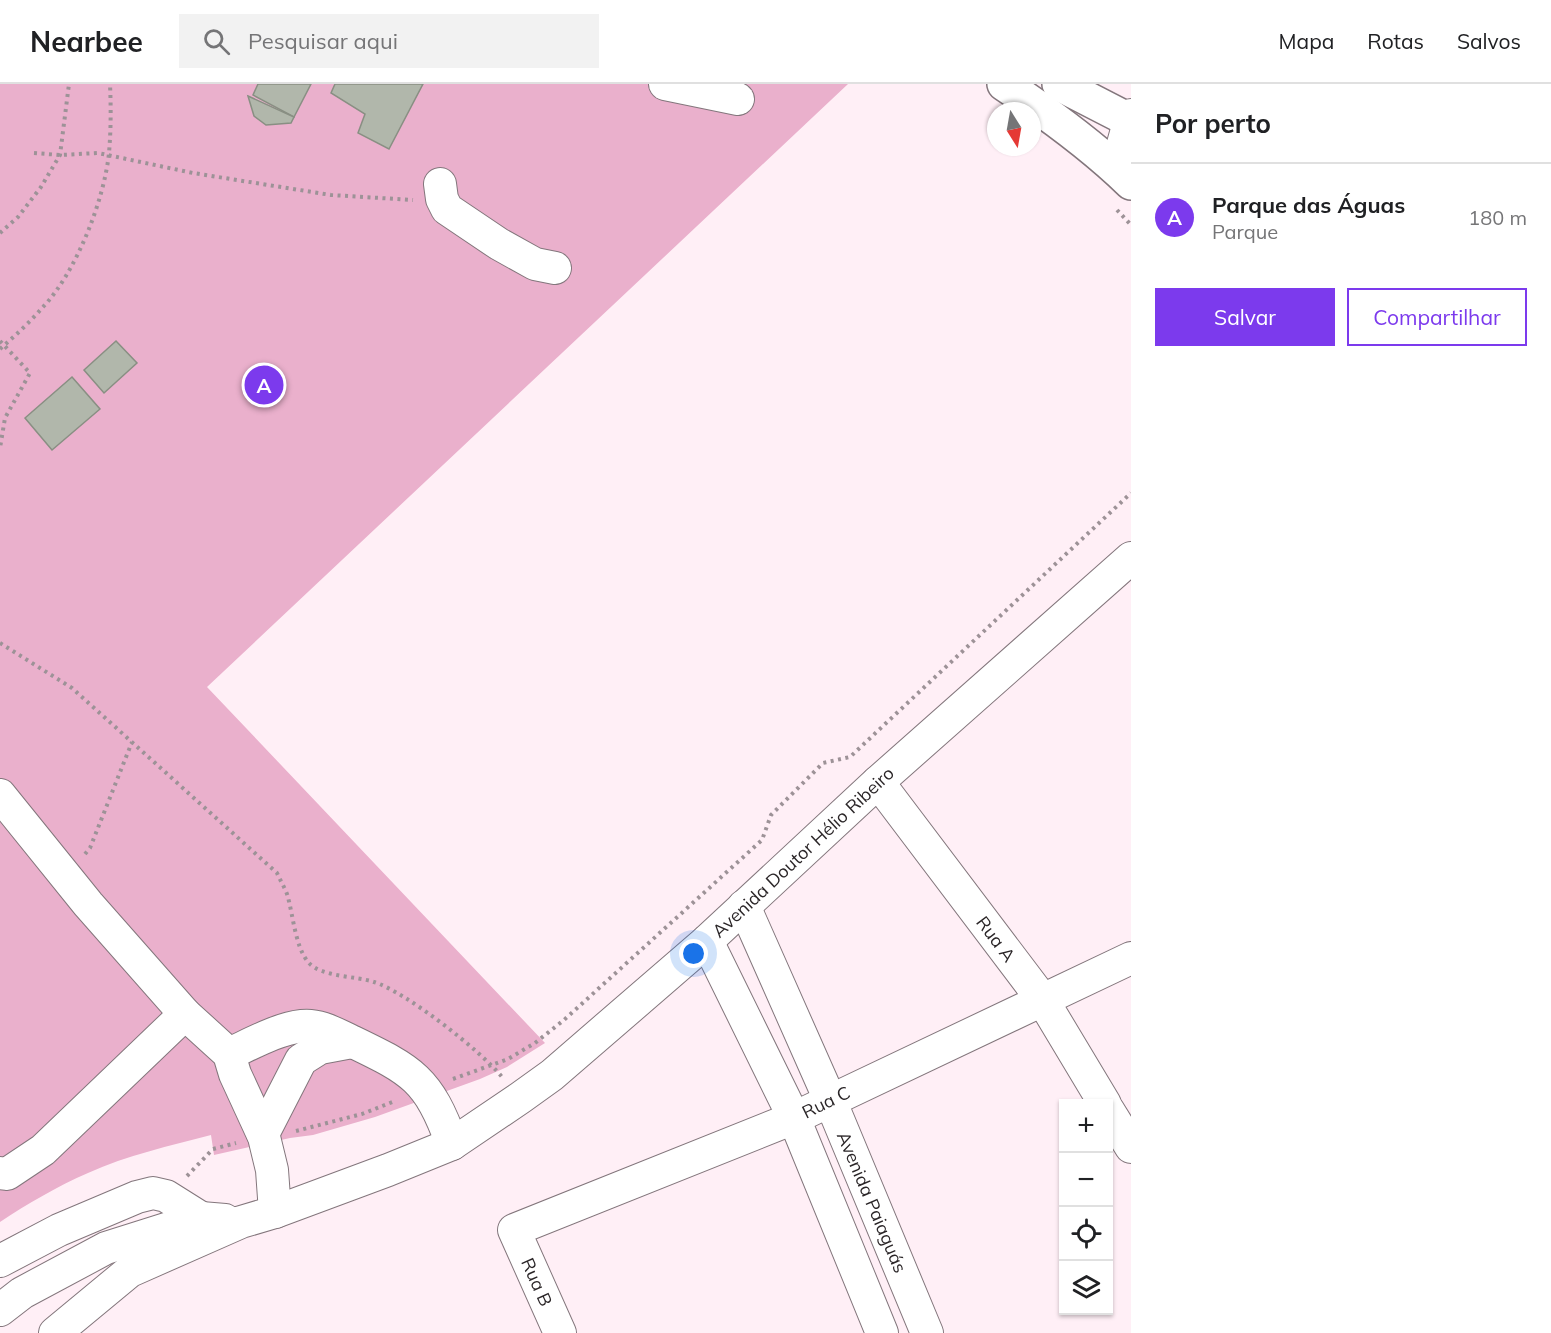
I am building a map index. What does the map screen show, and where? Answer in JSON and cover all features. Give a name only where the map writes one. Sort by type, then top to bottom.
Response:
[{"type":"main road","points":[[1004,84],[1086,141],[1129,181]]},
{"type":"main road","points":[[1059,84],[1130,118]]},
{"type":"street","points":[[665,84],[738,99]]},
{"type":"street","points":[[1129,181],[1123,144],[1130,118]]},
{"type":"street","points":[[440,184],[442,199],[447,209],[535,264],[555,268]]},
{"type":"street","name":"Avenida Doutor Hélio Ribeiro","points":[[1069,611],[1131,534]]},
{"type":"street","name":"Avenida Doutor Hélio Ribeiro","points":[[55,1333],[130,1271],[241,1221],[275,1212],[452,1144],[552,1075],[707,940],[878,782],[1131,558]]},
{"type":"street","name":"Rua A","points":[[878,782],[1042,999],[1102,1099]]},
{"type":"street","points":[[0,795],[185,1014],[229,1054],[235,1074],[263,1136],[272,1170],[275,1212]]},
{"type":"street","name":"Avenida Paiaguás","points":[[744,906],[830,1100],[927,1333]]},
{"type":"street","points":[[707,940],[794,1118],[882,1333]]},
{"type":"street","name":"Rua C","points":[[513,1230],[794,1118],[1131,958]]},
{"type":"street","points":[[0,1173],[7,1174],[43,1150],[185,1014]]},
{"type":"street","points":[[229,1054],[270,1036],[300,1026],[314,1025],[389,1058],[409,1072],[427,1090],[441,1114],[452,1144]]},
{"type":"street","points":[[263,1136],[301,1059],[320,1048],[352,1042]]},
{"type":"street","points":[[1113,1118],[1131,1147]]},
{"type":"street","points":[[0,1261],[59,1230],[153,1192],[166,1196],[201,1218]]},
{"type":"street","name":"Avenida Doutor Hélio Ribeiro","points":[[0,1310],[22,1293],[106,1248],[201,1218],[241,1221]]},
{"type":"street","name":"Rua B","points":[[513,1230],[560,1333]]},
{"type":"path","points":[[0,234],[18,217],[41,187],[60,155],[69,84]]},
{"type":"path","points":[[2,347],[44,307],[67,275],[86,234],[102,186],[108,155],[110,84]]},
{"type":"path","points":[[34,153],[108,155],[193,173],[331,195],[411,200]]},
{"type":"path","points":[[0,341],[2,347],[30,373],[5,418],[0,448]]},
{"type":"path","points":[[166,1196],[213,1149],[362,1114],[494,1066],[535,1043],[564,1020],[762,840],[771,815],[823,763],[850,757],[1131,493]]},
{"type":"path","points":[[0,643],[72,688],[277,873],[286,891],[301,948],[309,962],[318,969],[375,982],[400,994],[431,1015],[494,1066]]},
{"type":"path","points":[[63,872],[78,862],[90,848],[132,742]]},
{"type":"shaded area","points":[[0,84],[848,84],[207,687],[545,1043],[507,1067],[480,1079],[375,1117],[313,1135],[214,1155],[211,1135],[133,1156],[65,1184],[0,1222]]},
{"type":"building","points":[[258,84],[311,84],[294,117],[253,95]]},
{"type":"building","points":[[335,84],[423,84],[389,149],[358,133],[365,114],[331,93]]},
{"type":"building","points":[[248,96],[294,117],[291,123],[266,125],[254,116]]},
{"type":"building","points":[[116,341],[137,363],[104,393],[84,370]]},
{"type":"building","points":[[72,377],[100,409],[52,450],[25,418]]},
{"type":"place","name":"Parque das Águas","points":[[264,385]]}]
